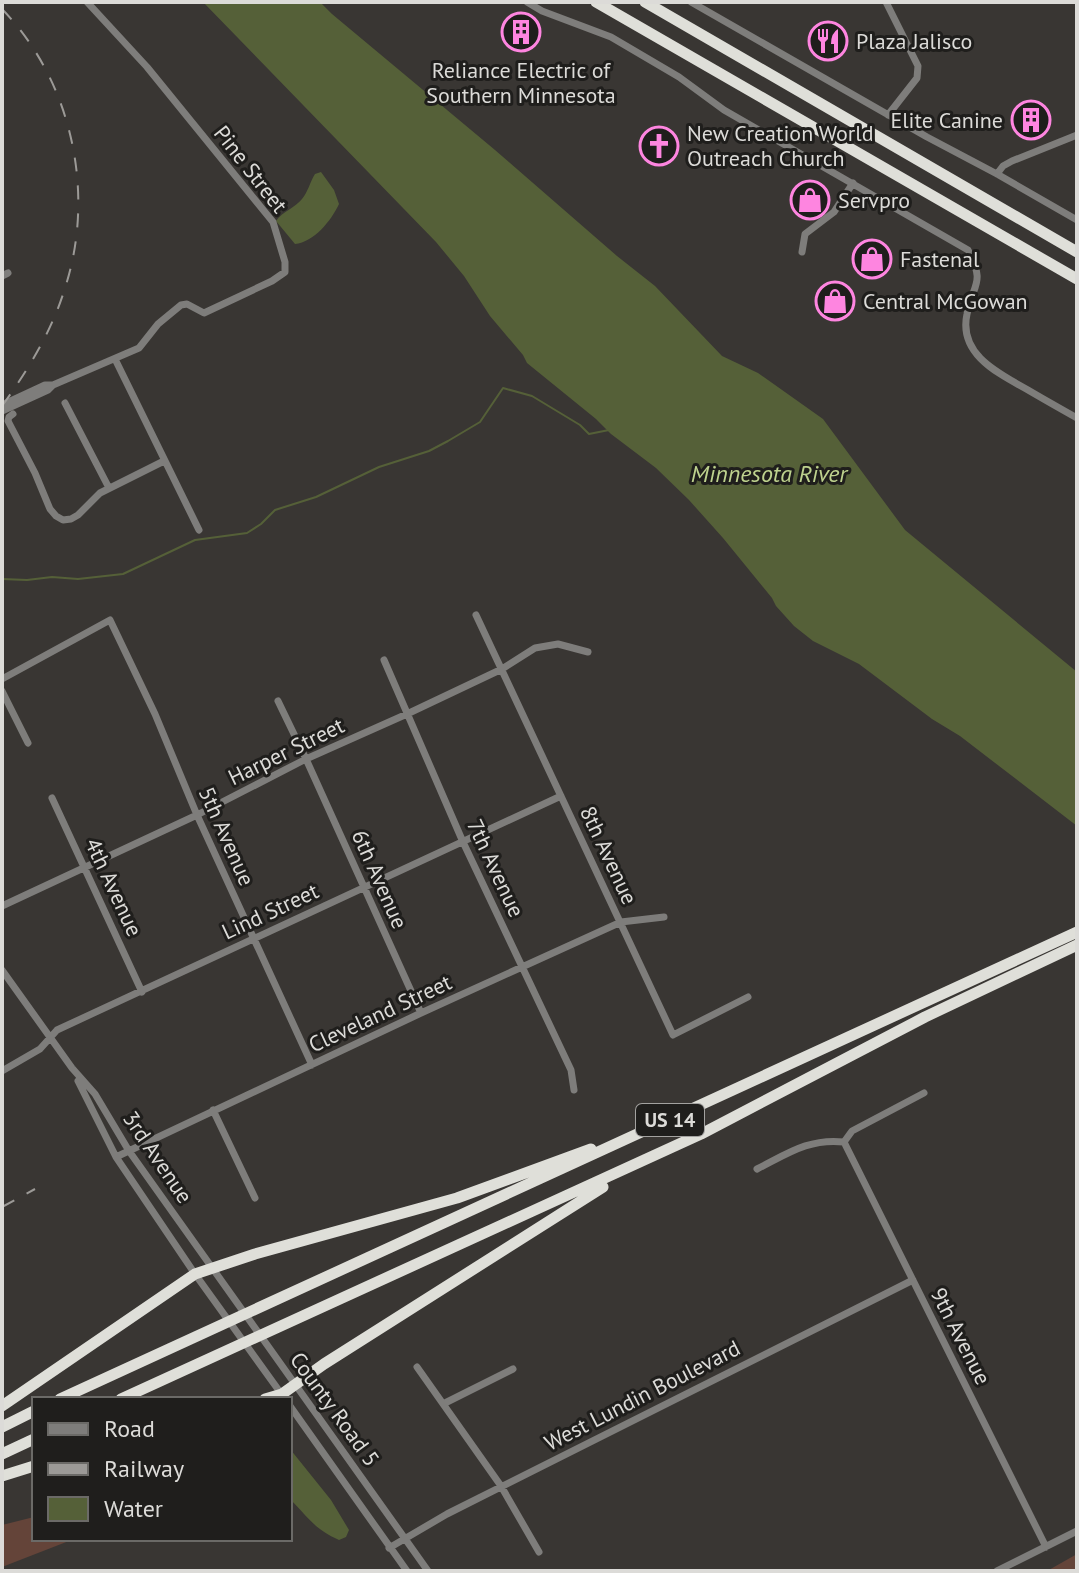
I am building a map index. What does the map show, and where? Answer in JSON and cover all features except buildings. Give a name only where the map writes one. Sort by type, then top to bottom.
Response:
[{"type":"highway","points":[[596,2],[1077,279]]},
{"type":"highway","points":[[645,2],[1077,252]]},
{"type":"highway","name":"US 14","points":[[64,1397],[1077,932]]},
{"type":"highway","name":"US 14","points":[[125,1397],[701,1134],[925,1017],[1077,945]]},
{"type":"highway","points":[[2,1406],[195,1274],[243,1257],[457,1198],[645,1132]]},
{"type":"highway","points":[[284,1397],[324,1364],[585,1197],[701,1134]]},
{"type":"highway","points":[[2,1427],[32,1412]]},
{"type":"highway","points":[[2,1454],[32,1440]]},
{"type":"highway","points":[[2,1476],[32,1467]]},
{"type":"street","name":"Pine Street","points":[[2,408],[139,348],[158,324],[181,305],[187,304],[204,313],[285,272],[273,222],[147,67],[87,2]]},
{"type":"street","points":[[527,2],[542,11],[611,37],[679,77],[724,110],[968,250],[977,268],[977,287],[965,321],[973,351],[988,367],[1077,418]]},
{"type":"street","points":[[542,11],[548,2]]},
{"type":"street","points":[[691,2],[1077,220]]},
{"type":"street","points":[[886,2],[919,72],[888,115]]},
{"type":"street","points":[[997,174],[1012,161],[1077,135]]},
{"type":"street","points":[[802,252],[805,234],[834,212],[853,183]]},
{"type":"street","points":[[115,359],[199,530]]},
{"type":"street","points":[[65,403],[109,488]]},
{"type":"street","points":[[13,414],[8,421],[50,509],[63,520],[78,515],[100,493],[164,461]]},
{"type":"street","name":"8th Avenue","points":[[476,615],[673,1035],[748,997]]},
{"type":"street","name":"5th Avenue","points":[[2,679],[110,620],[312,1065]]},
{"type":"street","name":"Harper Street","points":[[2,906],[197,815],[306,759],[502,669],[535,648],[558,644],[588,652]]},
{"type":"street","name":"7th Avenue","points":[[384,660],[463,842],[571,1070],[574,1090]]},
{"type":"street","points":[[2,691],[28,743]]},
{"type":"street","name":"6th Avenue","points":[[278,701],[421,1013]]},
{"type":"street","name":"Lind Street","points":[[2,1071],[40,1049],[57,1030],[561,796]]},
{"type":"street","name":"4th Avenue","points":[[52,798],[142,992]]},
{"type":"street","name":"Cleveland Street","points":[[116,1157],[621,922],[664,917]]},
{"type":"street","name":"3rd Avenue","points":[[2,970],[72,1068],[95,1094],[129,1151],[212,1268]]},
{"type":"street","name":"3rd Avenue","points":[[72,1068],[116,1157],[195,1274]]},
{"type":"street","points":[[757,1169],[806,1144],[827,1140],[844,1142],[852,1131],[924,1093]]},
{"type":"street","points":[[213,1110],[255,1198]]},
{"type":"street","name":"9th Avenue","points":[[844,1142],[1046,1547]]},
{"type":"street","name":"County Road 5","points":[[212,1268],[428,1571]]},
{"type":"street","name":"County Road 5","points":[[195,1274],[284,1397]]},
{"type":"street","name":"West Lundin Boulevard","points":[[389,1548],[501,1486],[913,1280]]},
{"type":"street","points":[[417,1367],[501,1486],[539,1552]]},
{"type":"street","points":[[443,1404],[513,1369]]},
{"type":"street","name":"County Road 5","points":[[292,1409],[407,1571]]},
{"type":"street","points":[[997,1571],[1077,1531]]},
{"type":"shaded area","points":[[32,1518],[32,1541],[69,1541],[2,1567],[2,1525]]},
{"type":"shaded area","points":[[1077,1554],[1077,1571],[1047,1571]]},
{"type":"water","name":"Minnesota River","points":[[203,2],[320,2],[655,286],[722,356],[758,373],[823,419],[905,530],[1077,672],[1077,826],[960,736],[932,719],[859,664],[813,641],[794,626],[689,500],[656,468],[527,363],[436,242]]},
{"type":"water","points":[[321,172],[334,190],[339,204],[321,230],[295,244],[276,221],[299,202],[315,174]]},
{"type":"water","points":[[292,1451],[331,1500],[349,1530],[346,1537],[339,1540],[312,1522],[292,1501]]},
{"type":"waterway","points":[[2,579],[78,579],[123,574],[195,540],[247,533],[275,510],[316,497],[379,467],[429,451],[448,441],[480,422],[503,388],[532,396],[580,425],[589,434],[609,430]]},
{"type":"railway","points":[[2,9],[26,38],[46,70],[61,104],[77,177],[78,214],[74,252],[60,304],[38,350],[2,406]]},
{"type":"railway","points":[[2,1207],[35,1189]]},
{"type":"place","name":"Reliance Electric of Southern Minnesota","points":[[521,32]]},
{"type":"place","name":"Plaza Jalisco","points":[[828,41]]},
{"type":"place","name":"Elite Canine","points":[[1031,120]]},
{"type":"place","name":"New Creation World Outreach Church","points":[[659,146]]},
{"type":"place","name":"Servpro","points":[[810,200]]},
{"type":"place","name":"Fastenal","points":[[872,259]]},
{"type":"place","name":"Central McGowan","points":[[835,301]]}]
